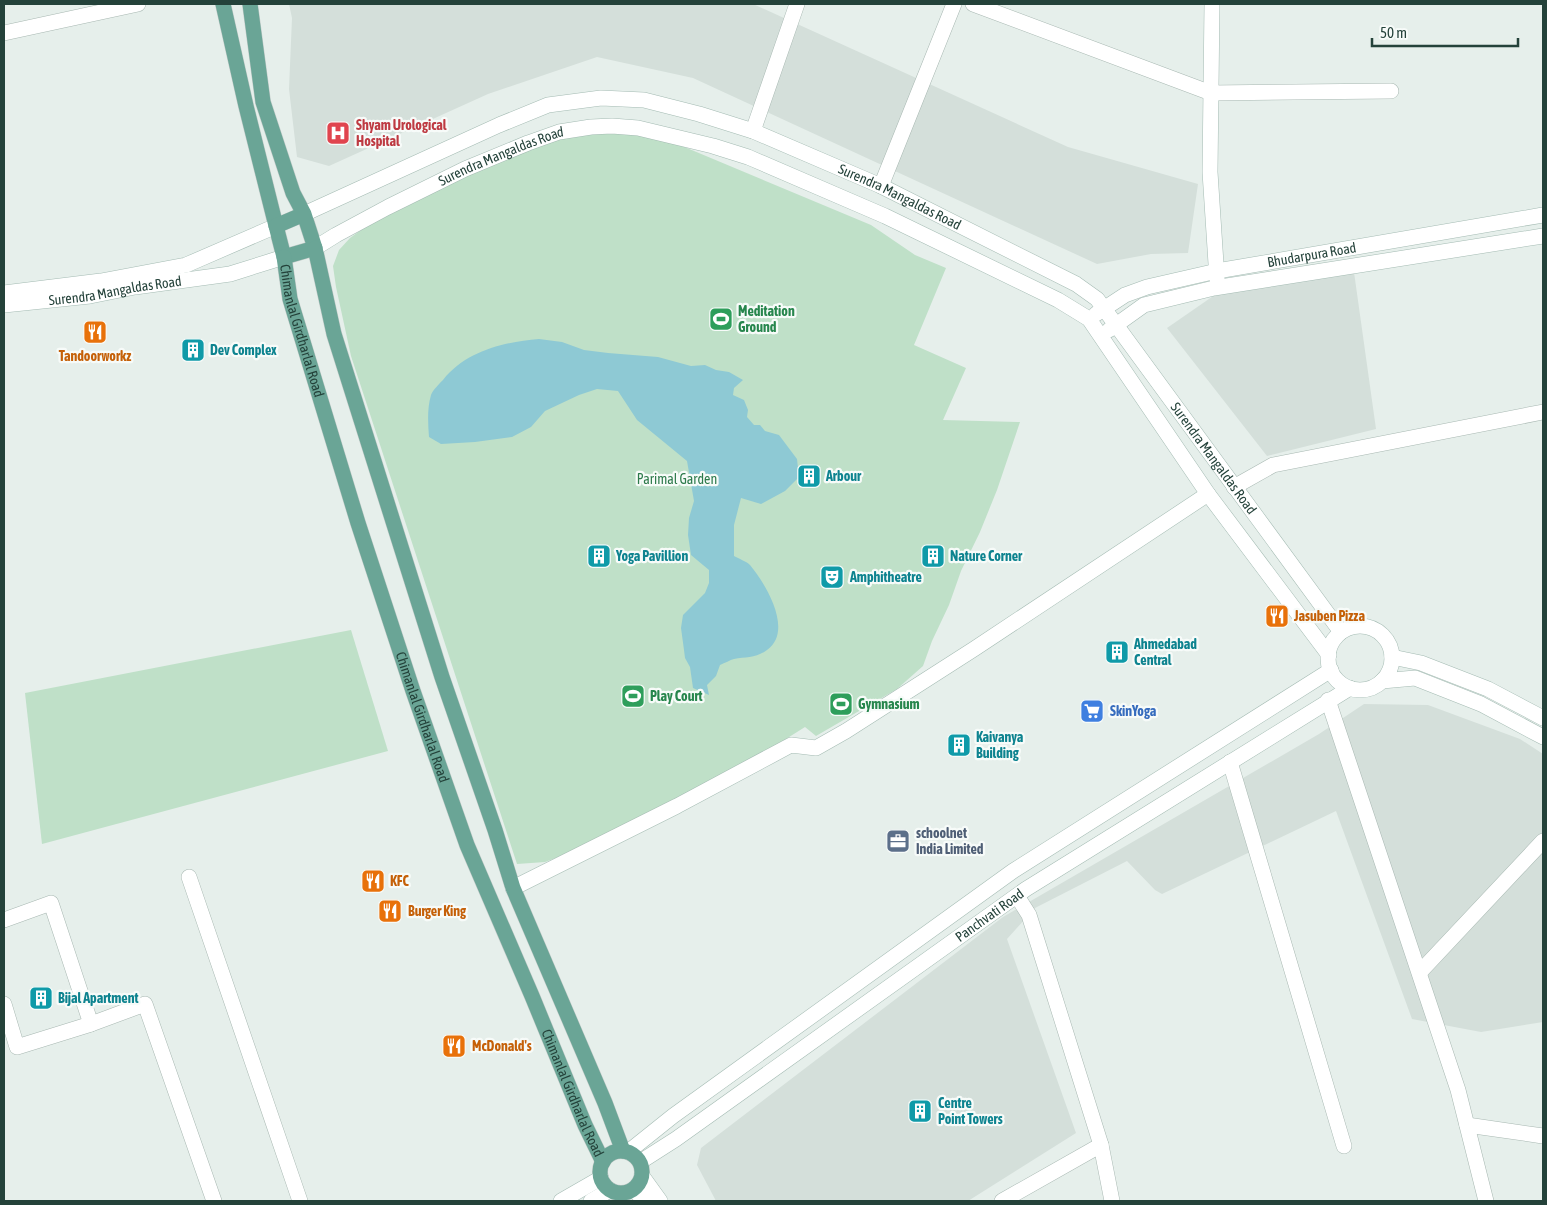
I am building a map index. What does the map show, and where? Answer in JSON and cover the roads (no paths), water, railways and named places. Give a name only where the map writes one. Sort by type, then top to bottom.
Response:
[{"type":"main road","points":[[222,7],[276,226],[304,214],[293,193],[264,102],[251,6]]},
{"type":"main road","name":"Chimanlal Girdharlal Road","points":[[304,214],[315,248],[334,334],[442,677],[496,830],[513,888],[626,1152]]},
{"type":"main road","name":"Chimanlal Girdharlal Road","points":[[276,226],[284,257],[290,299],[358,523],[413,691],[467,845],[585,1125],[602,1170],[604,1185],[629,1190]]},
{"type":"main road","points":[[284,257],[315,248]]},
{"type":"main road","points":[[602,1170],[608,1156],[615,1152],[626,1152],[635,1156],[629,1190]]},
{"type":"street","points":[[4,34],[138,4]]},
{"type":"street","points":[[753,131],[798,4]]},
{"type":"street","points":[[881,186],[954,4]]},
{"type":"street","points":[[973,4],[1211,94],[1391,91]]},
{"type":"street","points":[[1212,4],[1210,172],[1218,288]]},
{"type":"street","name":"Surendra Mangaldas Road","points":[[304,214],[499,125],[548,106],[601,98],[644,100],[699,114],[753,131],[881,186],[1076,284],[1097,299],[1341,632]]},
{"type":"street","name":"Surendra Mangaldas Road","points":[[315,248],[336,235],[457,173],[559,132],[591,127],[621,126],[638,128],[672,135],[748,157],[885,216],[1058,300],[1089,319],[1208,494],[1328,655]]},
{"type":"street","name":"Bhudarpura Road","points":[[1089,319],[1125,295],[1216,271],[1543,215]]},
{"type":"street","name":"Surendra Mangaldas Road","points":[[4,293],[101,282],[186,264],[276,226]]},
{"type":"street","name":"Bhudarpura Road","points":[[1101,337],[1144,305],[1218,288],[1543,236]]},
{"type":"street","name":"Surendra Mangaldas Road","points":[[4,305],[90,296],[136,286],[230,274],[284,257]]},
{"type":"street","points":[[1234,487],[1273,465],[1543,412]]},
{"type":"street","points":[[513,888],[677,806],[792,744],[816,748],[831,740],[974,649],[1208,494]]},
{"type":"street","points":[[1362,626],[1373,628],[1384,636],[1390,646],[1392,657],[1388,674],[1382,681],[1367,689],[1358,689],[1350,688],[1335,678],[1328,655],[1335,638],[1341,632],[1362,626]]},
{"type":"street","points":[[1392,657],[1422,663],[1488,689],[1543,718]]},
{"type":"street","name":"Panchvati Road","points":[[626,1152],[681,1110],[1013,871],[1331,670]]},
{"type":"street","points":[[1382,681],[1415,678],[1480,704],[1543,737]]},
{"type":"street","name":"Panchvati Road","points":[[591,1201],[629,1190],[691,1128],[1016,896],[1350,688]]},
{"type":"street","points":[[1328,700],[1458,1090],[1486,1201]]},
{"type":"street","points":[[1230,762],[1344,1146]]},
{"type":"street","points":[[1420,972],[1543,841]]},
{"type":"street","points":[[189,877],[300,1201]]},
{"type":"street","points":[[1016,896],[1029,915],[1101,1145],[1112,1201]]},
{"type":"street","points":[[4,920],[51,903],[90,1024]]},
{"type":"street","points":[[4,1004],[17,1048],[145,1004],[214,1201]]},
{"type":"street","points":[[1467,1125],[1543,1136]]},
{"type":"street","points":[[1002,1201],[1101,1145]]},
{"type":"street","points":[[561,1201],[602,1170]]},
{"type":"street","points":[[629,1190],[660,1201]]},
{"type":"water","points":[[539,339],[562,342],[584,350],[658,357],[691,366],[705,365],[716,370],[729,372],[743,380],[734,388],[733,395],[744,400],[748,410],[747,417],[754,425],[760,425],[765,431],[779,435],[797,459],[799,477],[785,491],[761,504],[741,498],[734,525],[734,556],[750,565],[770,595],[775,608],[778,631],[775,642],[767,650],[759,654],[734,659],[720,665],[716,676],[707,685],[709,695],[693,688],[690,667],[685,658],[681,628],[683,615],[705,593],[709,583],[709,570],[691,555],[688,535],[689,518],[694,501],[687,461],[637,420],[618,391],[597,389],[579,395],[545,411],[531,427],[512,437],[441,444],[429,437],[428,411],[431,395],[452,370],[474,355],[486,350],[512,343]]},
{"type":"place","name":"Shyam Urological Hospital","points":[[338,133]]},
{"type":"place","name":"Meditation Ground","points":[[721,319]]},
{"type":"place","name":"Tandoorworkz","points":[[95,332]]},
{"type":"place","name":"Dev Complex","points":[[193,350]]},
{"type":"place","name":"Arbour","points":[[809,476]]},
{"type":"place","name":"Yoga Pavillion","points":[[599,556]]},
{"type":"place","name":"Nature Corner","points":[[933,556]]},
{"type":"place","name":"Amphitheatre","points":[[832,577]]},
{"type":"place","name":"Jasuben Pizza","points":[[1277,616]]},
{"type":"place","name":"Ahmedabad Central","points":[[1117,652]]},
{"type":"place","name":"Play Court","points":[[633,696]]},
{"type":"place","name":"Gymnasium","points":[[841,704]]},
{"type":"place","name":"SkinYoga","points":[[1092,711]]},
{"type":"place","name":"Kaivanya Building","points":[[959,745]]},
{"type":"place","name":"schoolnet India Limited","points":[[898,841]]},
{"type":"place","name":"KFC","points":[[373,881]]},
{"type":"place","name":"Burger King","points":[[390,911]]},
{"type":"place","name":"Bijal Apartment","points":[[41,998]]},
{"type":"place","name":"McDonald's","points":[[454,1046]]},
{"type":"place","name":"Centre Point Towers","points":[[920,1111]]},
{"type":"park label","name":"Parimal Garden","points":[[677,479]]}]
